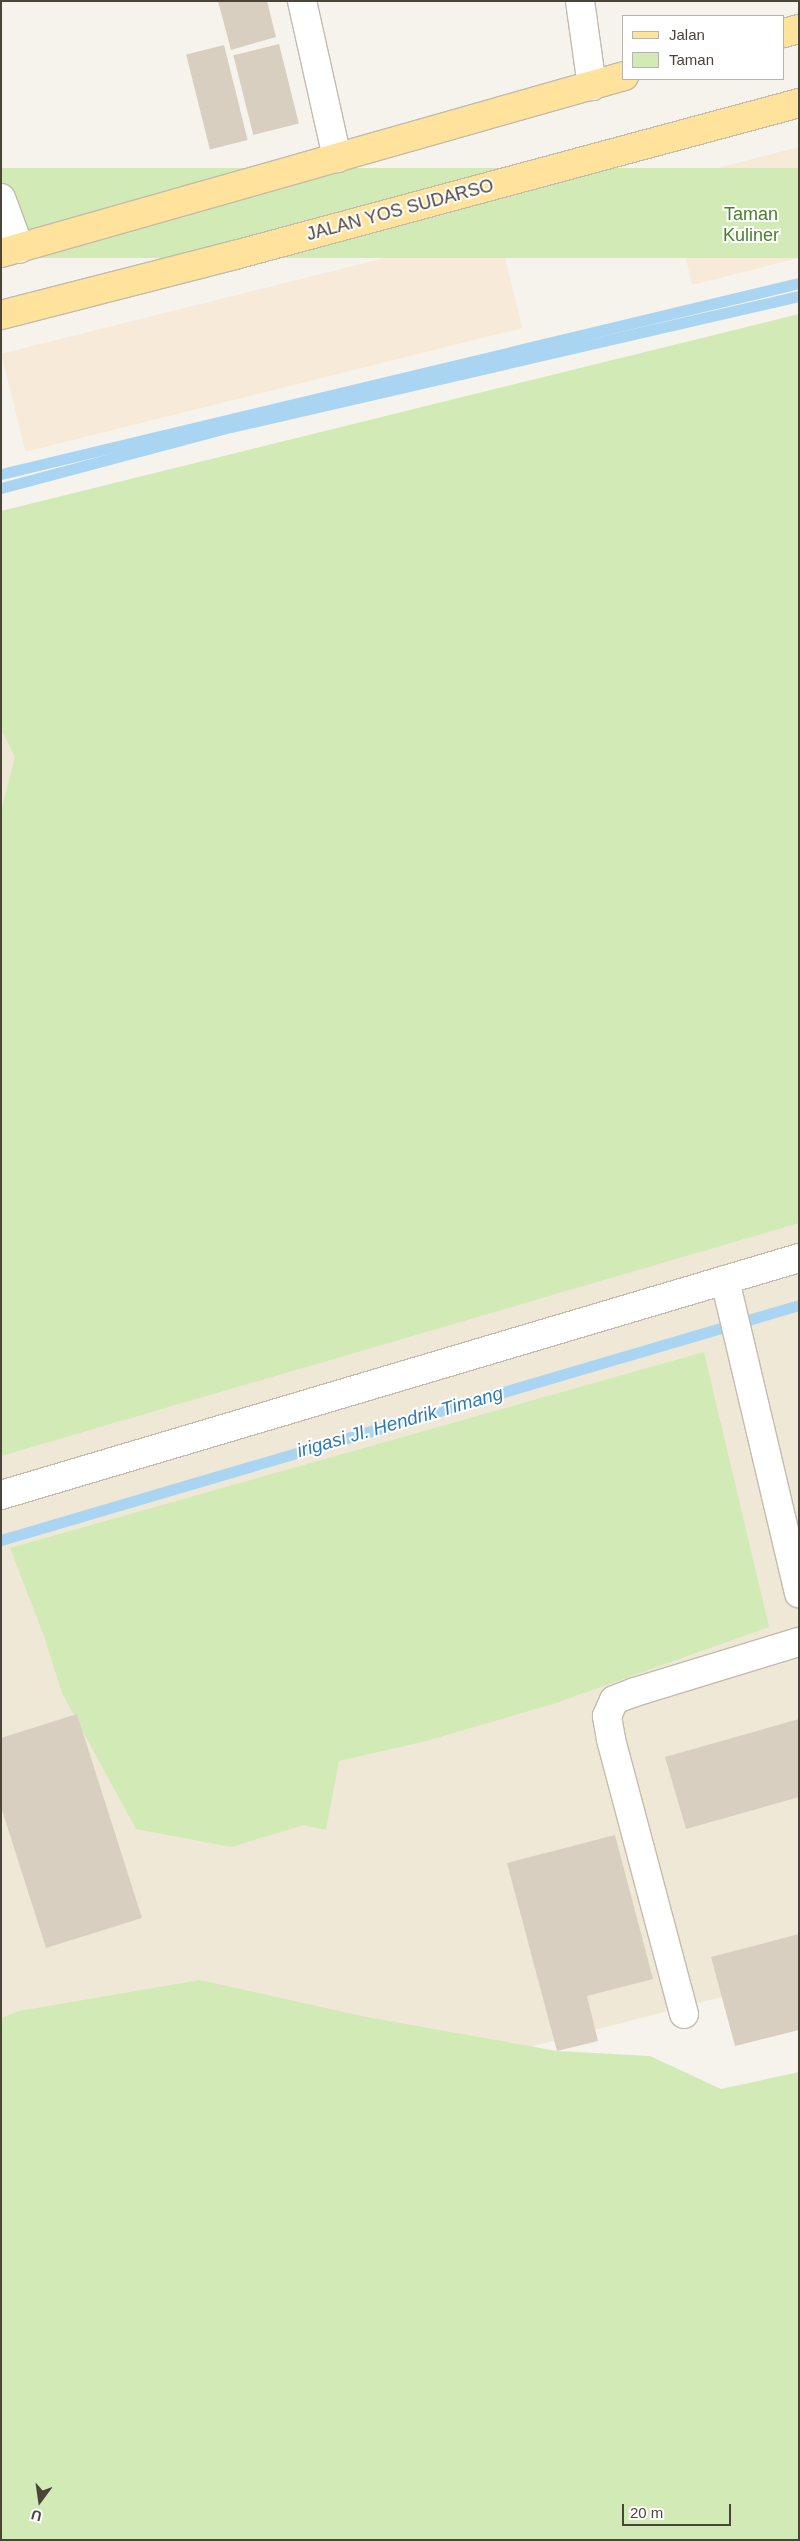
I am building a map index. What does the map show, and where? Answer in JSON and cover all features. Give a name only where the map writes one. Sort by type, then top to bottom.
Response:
[{"type":"main road","points":[[785,33],[799,29]]},
{"type":"main road","points":[[11,251],[622,77]]},
{"type":"main road","name":"JALAN YOS SUDARSO","points":[[1,316],[799,103]]},
{"type":"street","points":[[302,1],[337,158]]},
{"type":"street","points":[[580,1],[592,86]]},
{"type":"street","points":[[1,198],[11,251]]},
{"type":"street","points":[[1,1495],[799,1258]]},
{"type":"street","points":[[725,1280],[799,1593]]},
{"type":"street","points":[[684,2014],[607,1716],[614,1700],[799,1642]]},
{"type":"shaded area","points":[[799,147],[799,258],[692,285],[668,181]]},
{"type":"shaded area","name":"Taman Kuliner","points":[[498,230],[522,328],[26,452],[1,354]]},
{"type":"shaded area","points":[[1,561],[799,1082],[799,1977],[1,2184]]},
{"type":"green space","points":[[1,168],[799,168],[799,258],[1,258]]},
{"type":"green space","points":[[799,314],[799,1223],[1,1456],[1,811],[15,757],[1,729],[1,511]]},
{"type":"green space","points":[[704,1352],[769,1627],[553,1704],[426,1741],[339,1761],[326,1830],[303,1825],[232,1847],[136,1829],[62,1693],[44,1636],[10,1548]]},
{"type":"green space","points":[[200,1980],[361,2016],[557,2051],[650,2056],[721,2089],[799,2072],[799,2540],[1,2540],[1,2018],[19,2011]]},
{"type":"building","points":[[218,1],[267,1],[276,37],[231,50]]},
{"type":"building","points":[[279,44],[299,124],[253,135],[233,55]]},
{"type":"building","points":[[224,45],[248,140],[210,150],[186,54]]},
{"type":"building","points":[[77,1714],[142,1918],[46,1948],[1,1807],[1,1738]]},
{"type":"building","points":[[799,1719],[799,1797],[686,1829],[665,1757]]},
{"type":"building","points":[[615,1835],[653,1979],[587,1996],[598,2041],[557,2051],[507,1863]]},
{"type":"building","points":[[799,1934],[799,2030],[735,2046],[711,1957]]},
{"type":"waterway","points":[[1,474],[799,283]]},
{"type":"waterway","points":[[1,488],[231,427],[799,296]]},
{"type":"waterway","name":"irigasi Jl. Hendrik Timang","points":[[1,1540],[799,1305]]}]
